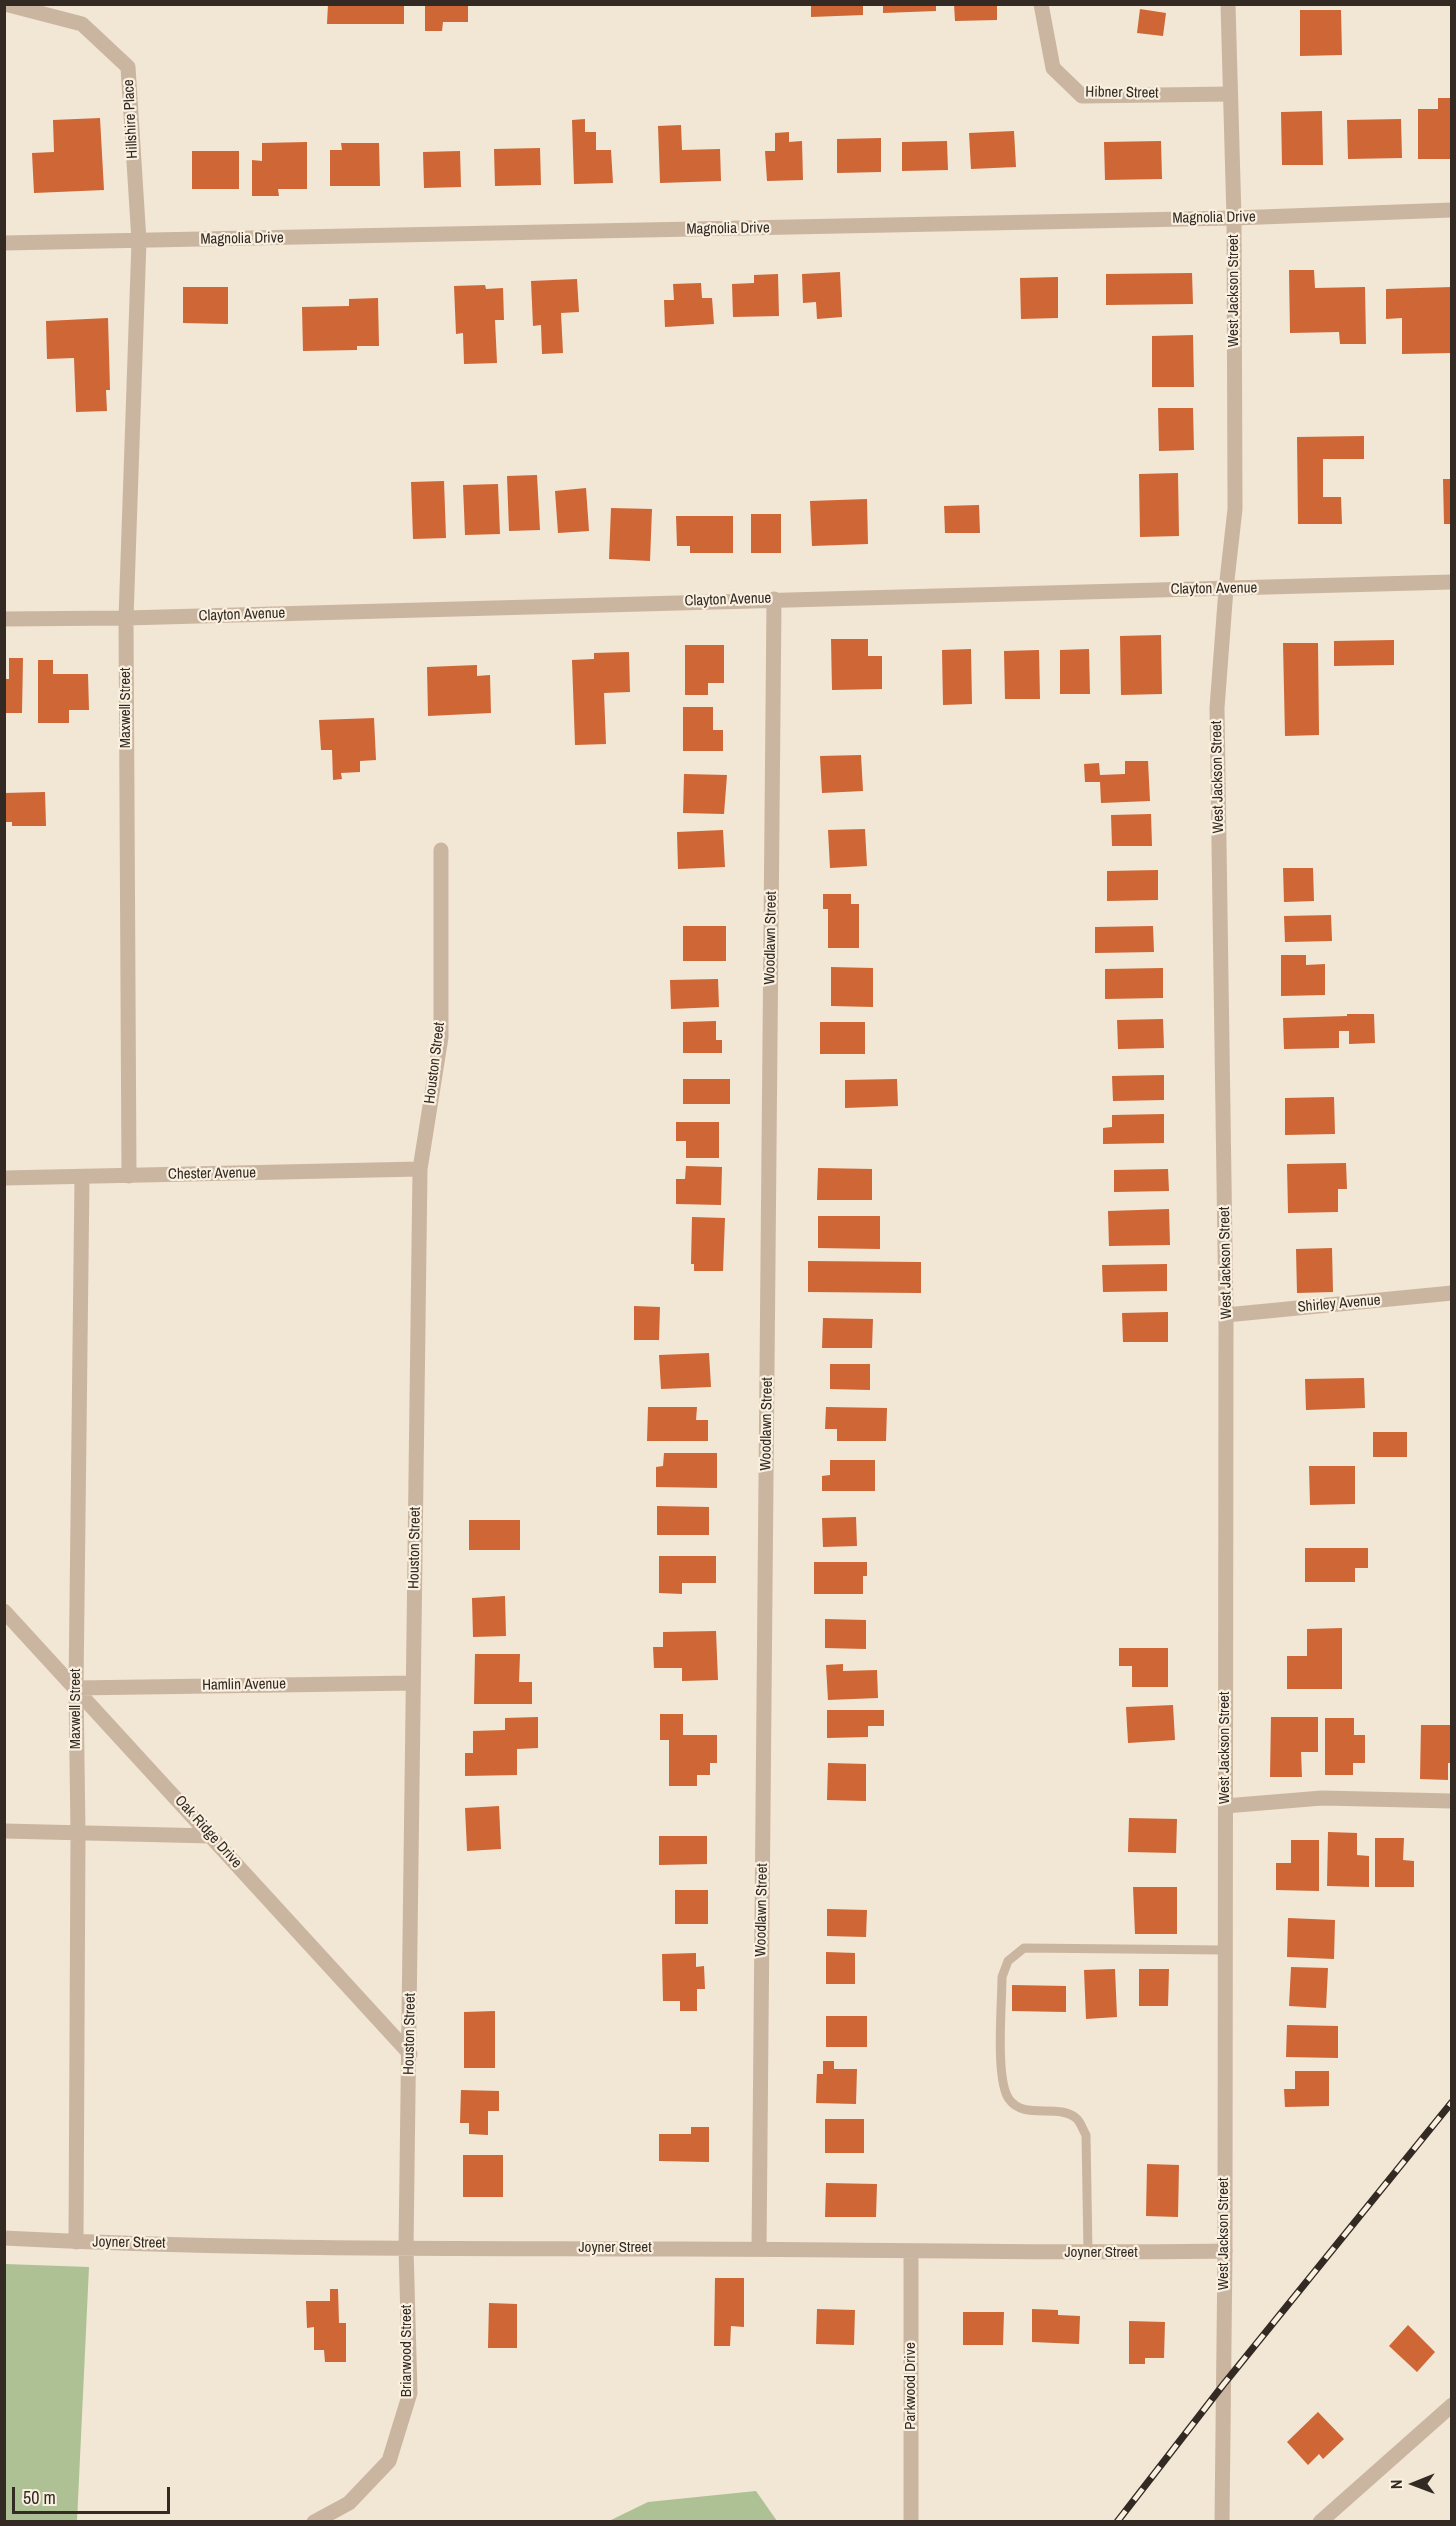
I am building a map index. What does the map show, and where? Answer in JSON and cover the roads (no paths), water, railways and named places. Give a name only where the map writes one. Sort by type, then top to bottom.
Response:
[{"type":"street","name":"Hillshire Place","points":[[5,4],[82,24],[128,67],[139,241]]},
{"type":"street","name":"Hibner Street","points":[[1041,4],[1053,68],[1082,96],[1230,94]]},
{"type":"street","name":"West Jackson Street","points":[[1222,2522],[1225,2251],[1227,1315],[1217,708],[1235,509],[1233,218],[1228,4]]},
{"type":"street","name":"Magnolia Drive","points":[[4,243],[1233,218],[1452,210]]},
{"type":"street","name":"Maxwell Street","points":[[129,1176],[126,618],[139,241]]},
{"type":"street","name":"Clayton Avenue","points":[[4,619],[126,618],[1452,582]]},
{"type":"street","name":"Woodlawn Street","points":[[759,2249],[774,599]]},
{"type":"street","name":"Houston Street","points":[[406,2248],[420,1169],[441,1037],[441,850]]},
{"type":"street","name":"Chester Avenue","points":[[4,1178],[420,1169]]},
{"type":"street","name":"Maxwell Street","points":[[76,2242],[78,1833],[76,1688],[82,1177]]},
{"type":"street","name":"Shirley Avenue","points":[[1227,1315],[1452,1293]]},
{"type":"street","name":"Oak Ridge Drive","points":[[4,1611],[410,2054]]},
{"type":"street","name":"Hamlin Avenue","points":[[76,1688],[413,1683]]},
{"type":"street","points":[[1225,1806],[1323,1798],[1452,1802]]},
{"type":"street","points":[[4,1831],[211,1836]]},
{"type":"street","name":"Joyner Street","points":[[4,2238],[76,2242],[406,2248],[1088,2253],[1225,2251]]},
{"type":"street","name":"Briarwood Street","points":[[314,2522],[350,2503],[389,2461],[410,2393],[406,2248]]},
{"type":"street","name":"Parkwood Drive","points":[[911,2251],[911,2522]]},
{"type":"street","points":[[1320,2522],[1452,2405]]},
{"type":"lane","points":[[1088,2253],[1086,2135],[1078,2120],[1066,2112],[1023,2109],[1009,2100],[1001,2080],[1002,1977],[1008,1961],[1024,1948],[1224,1950]]},
{"type":"railway","points":[[1117,2522],[1223,2385],[1452,2102]]}]
